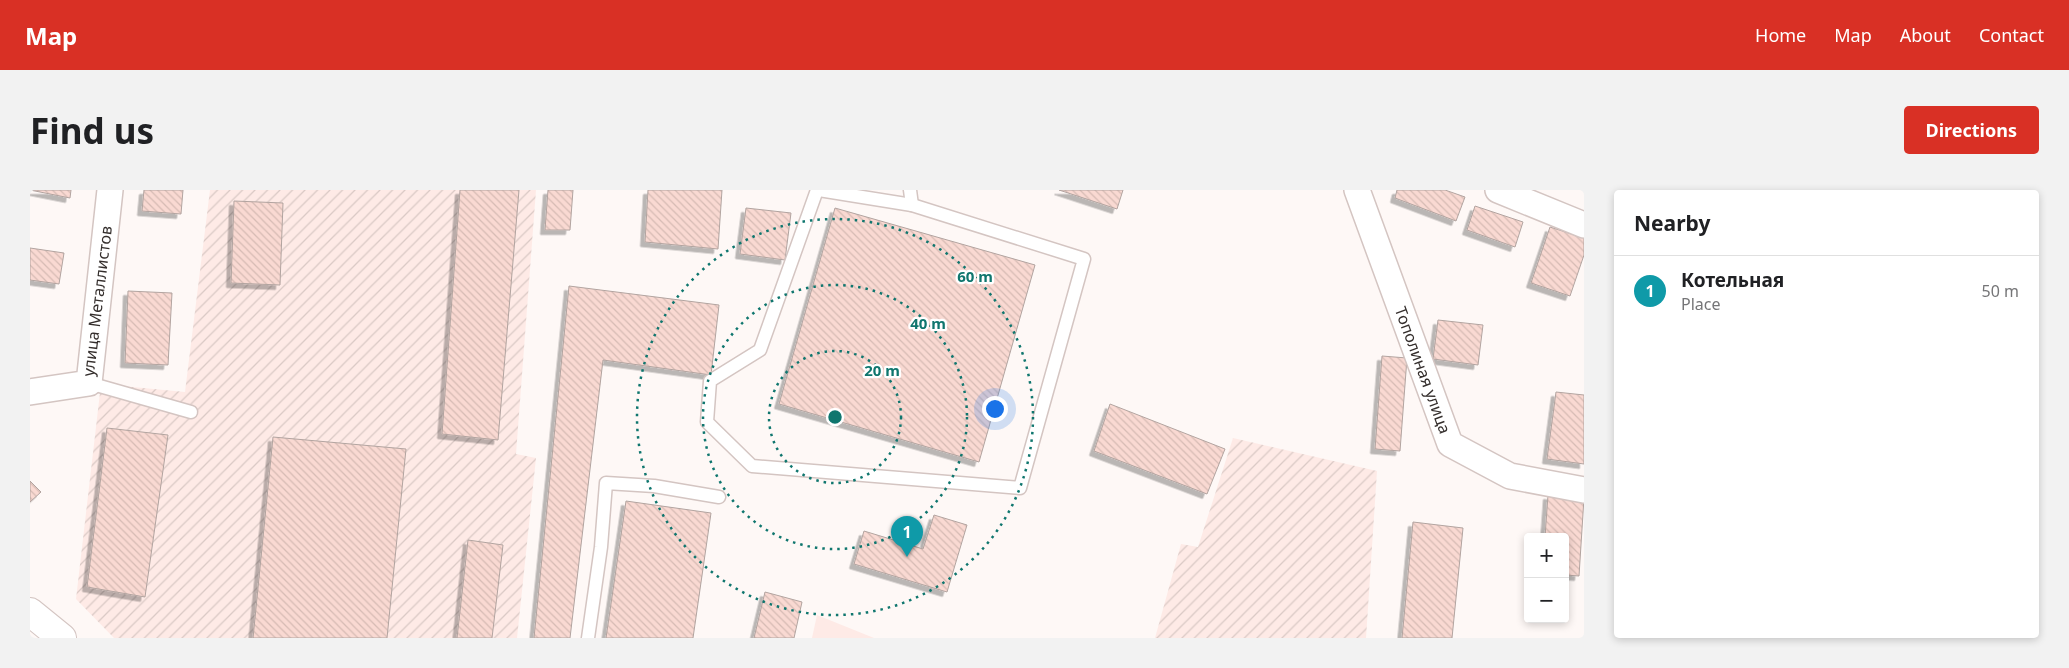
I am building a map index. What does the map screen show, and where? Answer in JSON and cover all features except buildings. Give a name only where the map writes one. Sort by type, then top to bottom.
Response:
[{"type":"street","name":"улица Металлистов","points":[[30,392],[89,383],[110,190]]},
{"type":"street","name":"Тополиная улица","points":[[1357,190],[1450,444],[1510,476],[1584,490]]},
{"type":"street","points":[[1498,190],[1584,225]]},
{"type":"street","points":[[30,612],[62,638]]},
{"type":"lane","points":[[818,190],[912,205],[1084,259],[1020,488],[752,466],[707,422],[710,381],[760,350],[818,190]]},
{"type":"lane","points":[[910,190],[912,205]]},
{"type":"lane","points":[[89,383],[191,412]]},
{"type":"lane","points":[[588,638],[601,547],[606,483],[654,486],[719,497]]},
{"type":"shaded area","points":[[210,190],[536,190],[516,454],[536,458],[517,638],[114,638],[76,599],[101,384],[185,392]]},
{"type":"shaded area","points":[[1233,438],[1377,471],[1366,638],[1155,638],[1181,544],[1198,547]]},
{"type":"shaded area","points":[[817,615],[874,638],[812,638]]},
{"type":"place","name":"Котельная","points":[[907,557]]}]
